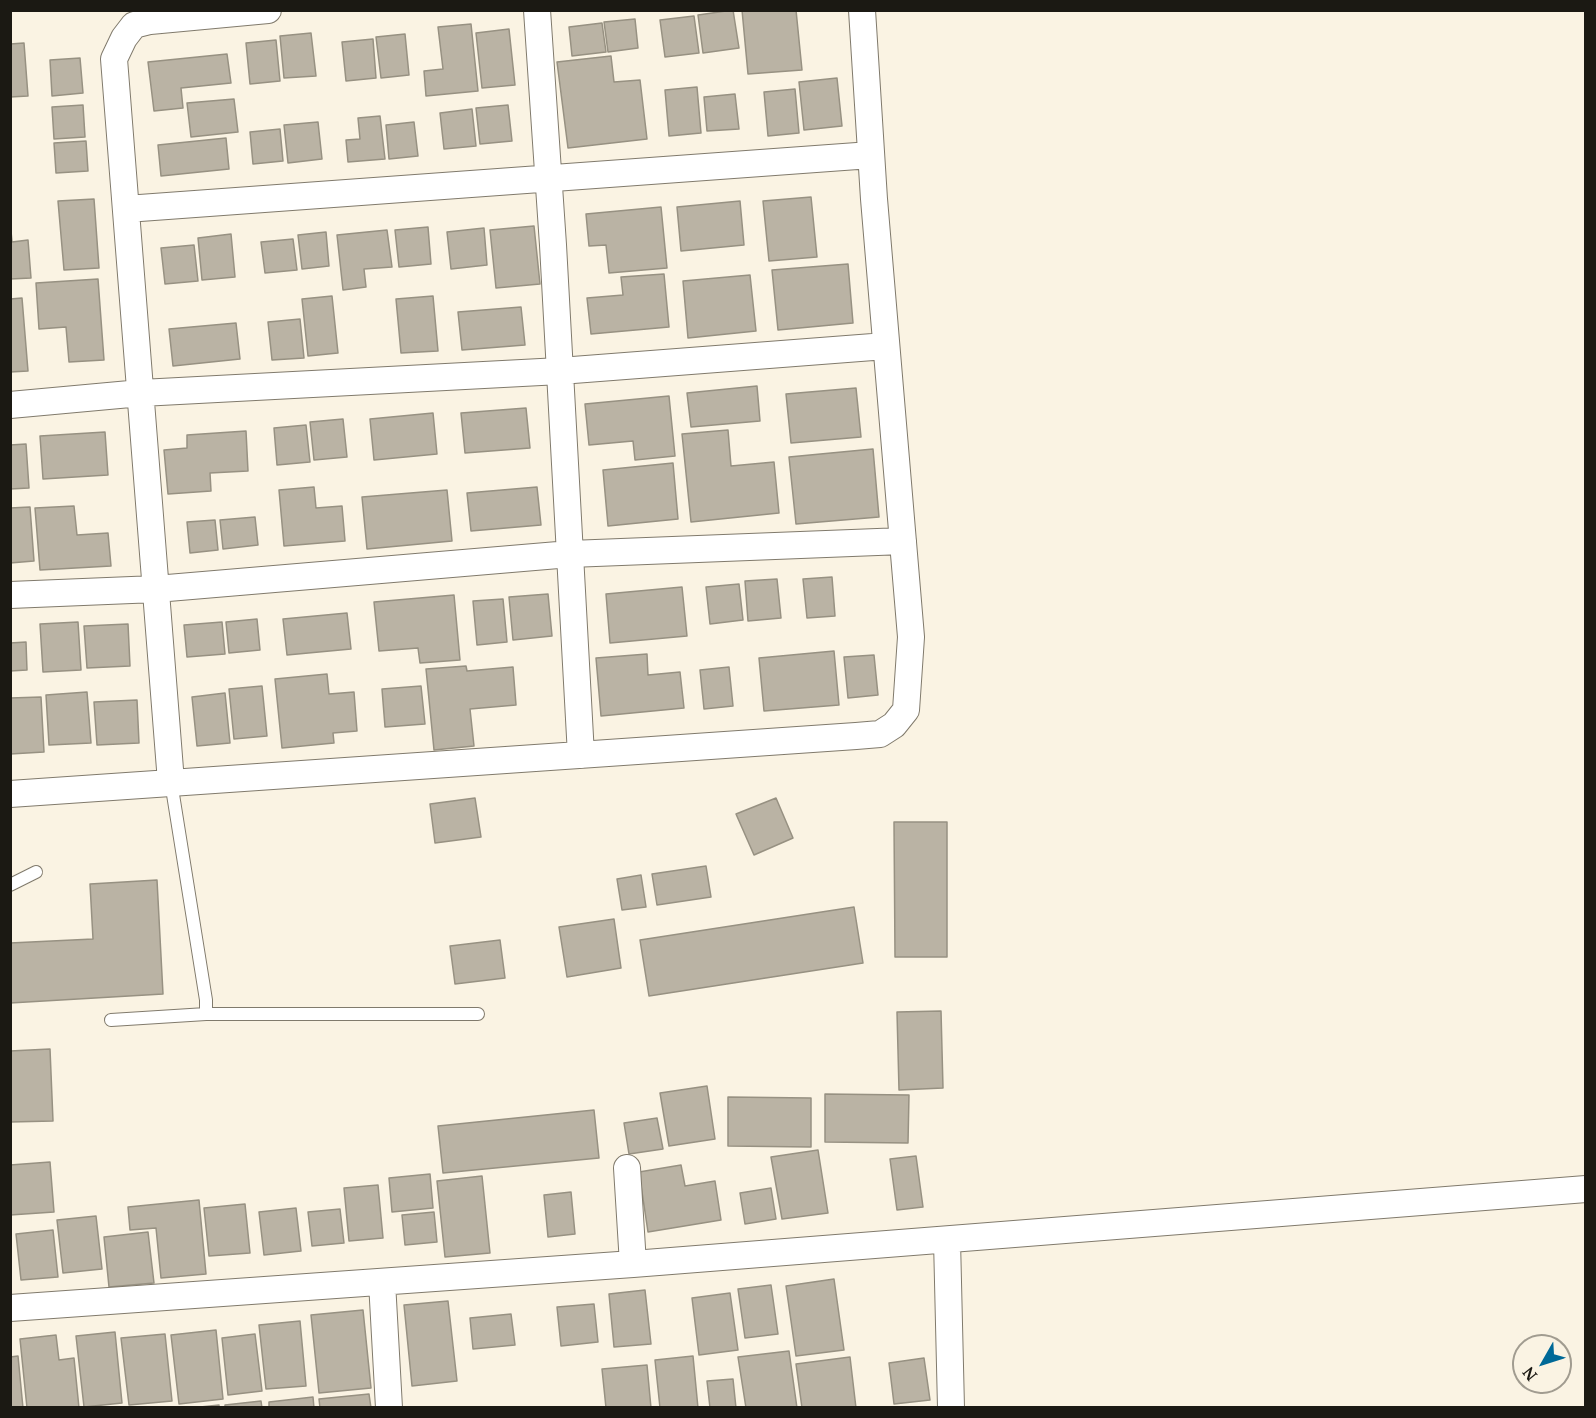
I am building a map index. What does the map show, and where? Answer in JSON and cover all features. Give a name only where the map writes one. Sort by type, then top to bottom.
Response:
[{"type":"street","points":[[171,782],[114,59],[124,38],[134,25],[150,21],[268,10]]},
{"type":"street","points":[[537,10],[581,755]]},
{"type":"street","points":[[10,794],[856,736],[880,734],[894,726],[906,710],[911,637],[871,155],[866,13]]},
{"type":"street","points":[[126,209],[871,155]]},
{"type":"street","points":[[10,405],[141,393],[560,371],[886,346]]},
{"type":"street","points":[[10,595],[156,589],[570,554],[903,541]]},
{"type":"street","points":[[627,1168],[633,1264]]},
{"type":"street","points":[[10,1308],[633,1264],[1586,1189]]},
{"type":"street","points":[[947,1240],[951,1407]]},
{"type":"street","points":[[382,1282],[388,1407]]},
{"type":"lane","points":[[171,782],[206,1000],[206,1014]]},
{"type":"lane","points":[[10,885],[36,872]]},
{"type":"lane","points":[[111,1020],[206,1014],[478,1014]]},
{"type":"building","points":[[733,10],[739,48],[703,53],[698,15]]},
{"type":"building","points":[[742,10],[796,10],[802,70],[748,74]]},
{"type":"building","points":[[694,16],[699,53],[665,57],[660,20]]},
{"type":"building","points":[[635,19],[638,48],[608,52],[604,22]]},
{"type":"building","points":[[602,23],[606,52],[572,56],[569,27]]},
{"type":"building","points":[[471,24],[478,91],[426,96],[424,71],[443,69],[438,27]]},
{"type":"building","points":[[509,29],[515,85],[482,88],[476,33]]},
{"type":"building","points":[[311,33],[316,76],[284,78],[280,36]]},
{"type":"building","points":[[405,34],[409,75],[381,78],[376,37]]},
{"type":"building","points":[[373,39],[376,78],[346,81],[342,42]]},
{"type":"building","points":[[276,40],[280,81],[250,84],[246,43]]},
{"type":"building","points":[[24,43],[28,96],[10,97],[10,44]]},
{"type":"building","points":[[227,54],[231,83],[181,88],[183,108],[154,111],[148,62]]},
{"type":"building","points":[[611,56],[614,82],[640,80],[647,139],[568,148],[557,62]]},
{"type":"building","points":[[80,58],[83,93],[52,96],[50,60]]},
{"type":"building","points":[[837,78],[842,126],[804,130],[799,82]]},
{"type":"building","points":[[697,87],[701,133],[669,136],[665,90]]},
{"type":"building","points":[[795,89],[799,133],[768,136],[764,92]]},
{"type":"building","points":[[735,94],[739,129],[707,131],[704,97]]},
{"type":"building","points":[[234,99],[238,132],[191,137],[187,103]]},
{"type":"building","points":[[83,105],[85,137],[54,139],[52,107]]},
{"type":"building","points":[[508,105],[512,141],[480,144],[476,108]]},
{"type":"building","points":[[472,109],[476,146],[444,149],[440,113]]},
{"type":"building","points":[[380,116],[385,159],[348,162],[346,140],[360,139],[358,118]]},
{"type":"building","points":[[318,122],[322,159],[288,163],[284,125]]},
{"type":"building","points":[[414,122],[418,156],[389,159],[386,125]]},
{"type":"building","points":[[280,129],[283,161],[253,164],[250,132]]},
{"type":"building","points":[[226,138],[229,169],[161,176],[158,145]]},
{"type":"building","points":[[86,141],[88,171],[56,173],[54,143]]},
{"type":"building","points":[[811,197],[817,257],[769,261],[763,201]]},
{"type":"building","points":[[94,199],[99,268],[64,270],[58,201]]},
{"type":"building","points":[[740,201],[744,245],[681,251],[677,207]]},
{"type":"building","points":[[661,207],[667,268],[609,273],[606,245],[589,246],[586,214]]},
{"type":"building","points":[[10,220],[12,242],[28,240],[31,278],[10,279]]},
{"type":"building","points":[[534,226],[540,284],[496,288],[490,230]]},
{"type":"building","points":[[428,227],[431,264],[399,267],[395,230]]},
{"type":"building","points":[[484,228],[487,265],[451,269],[447,232]]},
{"type":"building","points":[[387,230],[392,267],[364,269],[366,287],[343,290],[337,235]]},
{"type":"building","points":[[326,232],[329,266],[302,269],[298,235]]},
{"type":"building","points":[[231,234],[235,277],[202,280],[198,238]]},
{"type":"building","points":[[293,239],[297,270],[265,273],[261,242]]},
{"type":"building","points":[[194,245],[198,281],[165,284],[161,248]]},
{"type":"building","points":[[848,264],[853,323],[778,330],[772,270]]},
{"type":"building","points":[[664,274],[669,327],[591,334],[587,298],[623,295],[621,277]]},
{"type":"building","points":[[750,275],[756,331],[688,338],[683,281]]},
{"type":"building","points":[[98,279],[104,360],[69,362],[66,327],[39,329],[36,283]]},
{"type":"building","points":[[332,296],[338,353],[308,356],[302,299]]},
{"type":"building","points":[[433,296],[438,351],[401,353],[396,299]]},
{"type":"building","points":[[22,298],[28,371],[10,372],[10,299]]},
{"type":"building","points":[[521,307],[525,345],[462,350],[458,312]]},
{"type":"building","points":[[300,319],[304,358],[272,360],[268,322]]},
{"type":"building","points":[[236,323],[240,359],[173,366],[169,329]]},
{"type":"building","points":[[757,386],[760,421],[691,427],[687,393]]},
{"type":"building","points":[[856,388],[861,437],[791,443],[786,394]]},
{"type":"building","points":[[669,396],[675,456],[635,460],[633,441],[589,445],[585,404]]},
{"type":"building","points":[[526,408],[530,448],[465,453],[461,413]]},
{"type":"building","points":[[433,413],[437,454],[374,460],[370,419]]},
{"type":"building","points":[[343,419],[347,457],[314,460],[310,422]]},
{"type":"building","points":[[306,425],[310,462],[277,465],[274,428]]},
{"type":"building","points":[[728,430],[731,466],[774,462],[779,513],[691,522],[682,434]]},
{"type":"building","points":[[246,431],[248,471],[210,473],[211,491],[168,494],[164,450],[187,448],[187,435]]},
{"type":"building","points":[[105,432],[108,475],[43,479],[40,436]]},
{"type":"building","points":[[26,444],[29,488],[10,489],[10,445]]},
{"type":"building","points":[[873,449],[879,517],[796,524],[789,457]]},
{"type":"building","points":[[673,463],[678,519],[608,526],[603,470]]},
{"type":"building","points":[[314,487],[316,508],[342,506],[345,541],[284,546],[279,490]]},
{"type":"building","points":[[537,487],[541,525],[471,531],[467,493]]},
{"type":"building","points":[[447,490],[452,541],[367,549],[362,497]]},
{"type":"building","points":[[74,506],[77,535],[108,533],[111,566],[40,570],[35,508]]},
{"type":"building","points":[[30,507],[34,561],[10,563],[10,508]]},
{"type":"building","points":[[255,517],[258,545],[223,549],[220,520]]},
{"type":"building","points":[[215,520],[218,550],[190,553],[187,522]]},
{"type":"building","points":[[832,577],[835,616],[807,618],[803,579]]},
{"type":"building","points":[[777,579],[781,618],[748,621],[745,581]]},
{"type":"building","points":[[739,584],[743,620],[710,624],[706,587]]},
{"type":"building","points":[[682,587],[687,636],[610,643],[606,594]]},
{"type":"building","points":[[548,594],[552,636],[513,640],[509,597]]},
{"type":"building","points":[[454,595],[460,660],[420,663],[418,648],[379,651],[374,602]]},
{"type":"building","points":[[503,599],[507,642],[477,645],[473,601]]},
{"type":"building","points":[[347,613],[351,649],[287,655],[283,619]]},
{"type":"building","points":[[257,619],[260,650],[229,653],[226,622]]},
{"type":"building","points":[[78,622],[81,670],[43,672],[40,624]]},
{"type":"building","points":[[222,622],[225,654],[187,657],[184,625]]},
{"type":"building","points":[[128,624],[130,666],[87,668],[84,626]]},
{"type":"building","points":[[26,642],[27,670],[10,671],[10,643]]},
{"type":"building","points":[[834,651],[839,705],[764,711],[759,658]]},
{"type":"building","points":[[647,654],[648,675],[680,672],[684,708],[601,716],[596,658]]},
{"type":"building","points":[[874,655],[878,695],[848,698],[844,657]]},
{"type":"building","points":[[466,666],[467,671],[513,667],[516,705],[470,709],[474,746],[434,750],[426,669]]},
{"type":"building","points":[[729,667],[733,706],[704,709],[700,670]]},
{"type":"building","points":[[327,674],[329,694],[354,692],[357,731],[333,733],[334,743],[282,748],[275,679]]},
{"type":"building","points":[[262,686],[267,736],[234,739],[229,689]]},
{"type":"building","points":[[421,686],[425,724],[385,727],[382,689]]},
{"type":"building","points":[[87,692],[91,743],[49,745],[46,695]]},
{"type":"building","points":[[225,693],[230,743],[197,746],[192,697]]},
{"type":"building","points":[[41,697],[44,752],[10,754],[10,698]]},
{"type":"building","points":[[137,700],[139,743],[97,745],[94,702]]},
{"type":"building","points":[[475,798],[481,837],[435,843],[430,804]]},
{"type":"building","points":[[776,798],[793,838],[754,855],[736,814]]},
{"type":"building","points":[[894,822],[947,822],[947,957],[895,957]]},
{"type":"building","points":[[706,866],[711,897],[657,905],[652,874]]},
{"type":"building","points":[[641,875],[646,907],[622,910],[617,879]]},
{"type":"building","points":[[157,880],[163,994],[10,1003],[10,943],[93,939],[90,884]]},
{"type":"building","points":[[854,907],[863,963],[649,996],[640,940]]},
{"type":"building","points":[[614,919],[621,968],[567,977],[559,927]]},
{"type":"building","points":[[500,940],[505,978],[455,984],[450,946]]},
{"type":"building","points":[[941,1011],[943,1088],[899,1090],[897,1012]]},
{"type":"building","points":[[50,1049],[53,1121],[10,1122],[10,1051]]},
{"type":"building","points":[[707,1086],[715,1139],[669,1146],[660,1093]]},
{"type":"building","points":[[825,1094],[909,1095],[908,1143],[825,1142]]},
{"type":"building","points":[[728,1097],[811,1098],[811,1147],[728,1146]]},
{"type":"building","points":[[594,1110],[599,1158],[443,1173],[438,1126]]},
{"type":"building","points":[[657,1118],[663,1149],[629,1154],[624,1123]]},
{"type":"building","points":[[818,1150],[828,1213],[782,1219],[771,1157]]},
{"type":"building","points":[[916,1156],[923,1207],[897,1210],[890,1159]]},
{"type":"building","points":[[50,1162],[54,1212],[10,1215],[10,1165]]},
{"type":"building","points":[[681,1165],[685,1186],[715,1181],[721,1220],[648,1232],[639,1172]]},
{"type":"building","points":[[430,1174],[433,1208],[392,1212],[389,1178]]},
{"type":"building","points":[[482,1176],[490,1253],[445,1257],[437,1181]]},
{"type":"building","points":[[378,1185],[383,1238],[349,1241],[344,1188]]},
{"type":"building","points":[[771,1188],[776,1219],[745,1224],[740,1193]]},
{"type":"building","points":[[571,1192],[575,1234],[548,1237],[544,1195]]},
{"type":"building","points":[[199,1200],[206,1274],[161,1278],[156,1228],[130,1230],[128,1207]]},
{"type":"building","points":[[245,1204],[250,1253],[209,1256],[204,1208]]},
{"type":"building","points":[[296,1208],[301,1251],[264,1255],[259,1212]]},
{"type":"building","points":[[340,1209],[344,1243],[312,1246],[308,1212]]},
{"type":"building","points":[[434,1212],[437,1242],[405,1245],[402,1215]]},
{"type":"building","points":[[96,1216],[102,1269],[63,1273],[57,1220]]},
{"type":"building","points":[[53,1230],[58,1277],[21,1280],[16,1234]]},
{"type":"building","points":[[148,1232],[154,1283],[109,1287],[104,1237]]},
{"type":"building","points":[[834,1279],[844,1350],[796,1356],[786,1286]]},
{"type":"building","points":[[771,1285],[778,1334],[745,1338],[738,1289]]},
{"type":"building","points":[[645,1290],[651,1344],[614,1347],[609,1294]]},
{"type":"building","points":[[730,1293],[738,1350],[699,1355],[692,1298]]},
{"type":"building","points":[[448,1301],[457,1381],[412,1386],[404,1305]]},
{"type":"building","points":[[594,1304],[598,1342],[561,1346],[557,1307]]},
{"type":"building","points":[[363,1310],[371,1388],[319,1393],[311,1315]]},
{"type":"building","points":[[511,1314],[515,1345],[473,1349],[470,1318]]},
{"type":"building","points":[[300,1321],[306,1386],[266,1389],[259,1325]]},
{"type":"building","points":[[216,1330],[223,1399],[179,1404],[171,1335]]},
{"type":"building","points":[[115,1332],[122,1403],[84,1407],[76,1336]]},
{"type":"building","points":[[165,1334],[172,1401],[129,1405],[121,1338]]},
{"type":"building","points":[[255,1334],[262,1391],[228,1395],[222,1338]]},
{"type":"building","points":[[56,1335],[59,1360],[74,1358],[79,1408],[27,1408],[20,1339]]},
{"type":"building","points":[[789,1351],[797,1408],[746,1408],[738,1357]]},
{"type":"building","points":[[18,1356],[23,1408],[10,1408],[10,1357]]},
{"type":"building","points":[[693,1356],[698,1408],[660,1408],[655,1360]]},
{"type":"building","points":[[850,1357],[856,1408],[802,1408],[796,1364]]},
{"type":"building","points":[[924,1358],[930,1400],[894,1404],[889,1363]]},
{"type":"building","points":[[647,1365],[651,1408],[606,1408],[602,1369]]},
{"type":"building","points":[[733,1379],[736,1408],[710,1408],[707,1381]]},
{"type":"building","points":[[369,1394],[371,1408],[320,1408],[319,1399]]},
{"type":"building","points":[[313,1397],[314,1408],[269,1408],[269,1402]]},
{"type":"building","points":[[261,1401],[262,1408],[225,1408],[225,1405]]},
{"type":"building","points":[[219,1405],[219,1408],[191,1408]]}]
